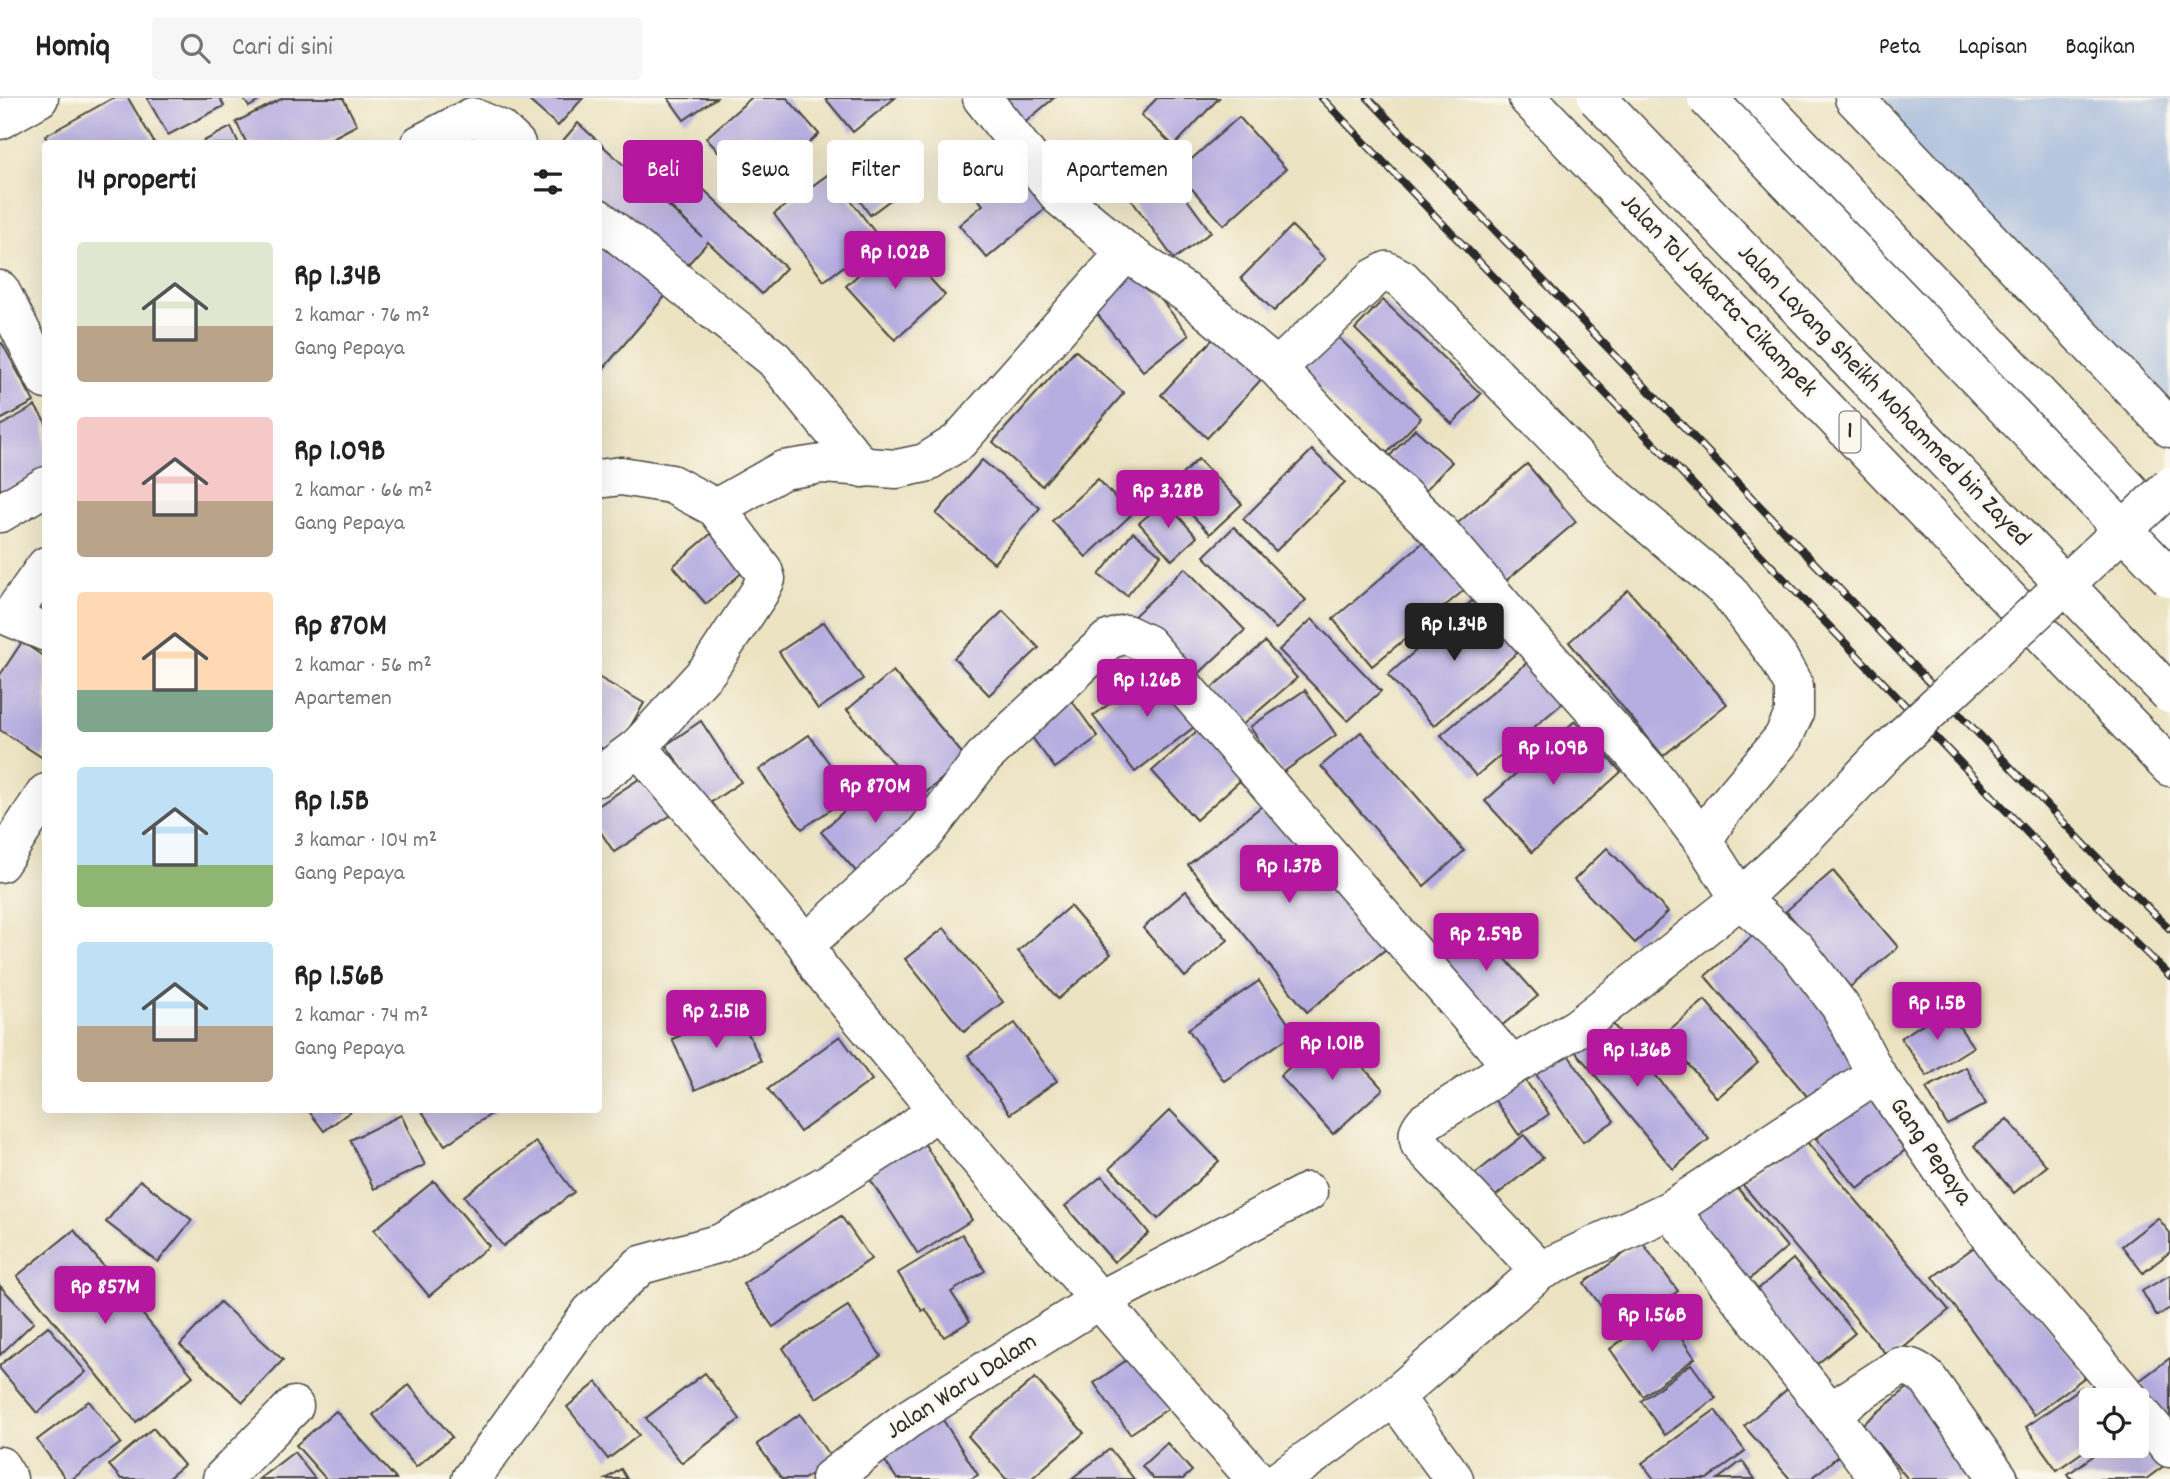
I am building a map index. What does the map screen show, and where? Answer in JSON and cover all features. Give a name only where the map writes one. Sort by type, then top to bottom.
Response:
[{"type":"main road","points":[[0,120],[39,98]]},
{"type":"main road","name":"Gang Pepaya","points":[[982,98],[1061,198],[1126,252],[1192,297],[1277,368],[1330,425],[1438,530],[1652,774],[1703,841],[1740,899],[1796,949],[1840,1006],[1876,1074],[1931,1156],[2012,1266],[2039,1293],[2120,1388]]},
{"type":"main road","name":"Jalan Tol Jakarta–Cikampek","points":[[1528,98],[2170,767]]},
{"type":"main road","name":"Jalan Layang Sheikh Mohammed bin Zayed","points":[[1597,98],[2170,694]]},
{"type":"main road","points":[[1707,98],[2170,578]]},
{"type":"main road","points":[[1756,98],[2170,533]]},
{"type":"main road","points":[[1854,98],[2170,428]]},
{"type":"main road","points":[[428,140],[472,117],[500,129],[512,140]]},
{"type":"main road","points":[[602,221],[774,359],[863,468]]},
{"type":"main road","points":[[716,508],[783,470],[822,464],[897,469],[925,463],[958,442],[1126,252]]},
{"type":"main road","points":[[1277,368],[1374,278],[1387,271],[1402,279],[1602,485],[1728,591],[1778,657],[1794,686],[1794,714],[1783,738],[1721,813],[1703,841]]},
{"type":"main road","points":[[15,312],[42,371]]},
{"type":"main road","points":[[602,478],[621,476],[671,484],[716,508],[763,570],[766,579],[708,670],[638,747],[602,774]]},
{"type":"main road","points":[[1540,1271],[1420,1144],[1420,1128],[1425,1122],[1512,1066],[1577,1028],[1740,899],[1792,850],[1882,757],[2170,486]]},
{"type":"main road","points":[[0,513],[42,488]]},
{"type":"main road","points":[[42,572],[5,624],[42,631]]},
{"type":"main road","points":[[806,944],[923,836],[983,758],[1108,640],[1126,634],[1147,645],[1512,1066]]},
{"type":"main road","points":[[638,747],[806,944],[819,968],[1098,1301],[1256,1479]]},
{"type":"main road","points":[[0,863],[42,799]]},
{"type":"main road","points":[[1281,1479],[1394,1397],[1540,1271],[1670,1210],[1876,1074]]},
{"type":"main road","points":[[471,1479],[591,1312],[641,1265],[721,1243],[826,1185],[902,1138],[937,1110]]},
{"type":"main road","name":"Jalan Waru Dalam","points":[[830,1479],[908,1419],[1098,1301],[1308,1192]]},
{"type":"main road","points":[[1670,1210],[1830,1412],[1879,1479]]},
{"type":"main road","points":[[1830,1412],[1899,1367],[1907,1366],[1927,1378],[1999,1479]]},
{"type":"main road","points":[[1394,1397],[1454,1479]]},
{"type":"main road","points":[[222,1479],[294,1406]]},
{"type":"main road","points":[[2149,1423],[2170,1448]]},
{"type":"main road","points":[[0,1466],[8,1479]]},
{"type":"shaded area","points":[[1867,98],[2170,98],[2170,422]]},
{"type":"building","points":[[113,98],[128,98],[153,140],[48,140],[45,136]]},
{"type":"building","points":[[147,98],[220,98],[224,106],[168,135]]},
{"type":"building","points":[[243,98],[264,98],[249,107]]},
{"type":"building","points":[[283,98],[343,98],[357,125],[329,140],[245,140],[236,122]]},
{"type":"building","points":[[526,98],[583,98],[558,126]]},
{"type":"building","points":[[668,98],[716,98],[684,120]]},
{"type":"building","points":[[751,98],[787,98],[819,134],[812,140],[717,140],[717,150],[706,138]]},
{"type":"building","points":[[825,98],[895,98],[853,132]]},
{"type":"building","points":[[1002,98],[1054,98],[1024,123]]},
{"type":"building","points":[[1157,98],[1219,98],[1180,140],[1168,140],[1141,115]]},
{"type":"building","points":[[1239,117],[1286,169],[1224,225],[1192,189],[1192,159]]},
{"type":"building","points":[[578,123],[596,140],[563,140]]},
{"type":"building","points":[[231,127],[237,140],[206,140]]},
{"type":"building","points":[[602,145],[623,164],[623,203],[665,203],[702,237],[667,203],[703,203],[703,189],[786,268],[762,294],[708,242],[681,272],[602,201]]},
{"type":"building","points":[[827,175],[827,203],[853,203],[880,239],[824,281],[774,214],[789,203],[813,203],[813,185]]},
{"type":"building","points":[[1028,178],[1042,194],[1042,203],[1051,204],[987,258],[959,225],[983,205],[981,203],[1028,203]]},
{"type":"building","points":[[862,203],[886,203],[870,215]]},
{"type":"building","points":[[1134,203],[1190,203],[1211,232],[1174,259]]},
{"type":"building","points":[[1292,226],[1325,259],[1274,311],[1241,278]]},
{"type":"building","points":[[602,238],[667,294],[602,370]]},
{"type":"building","points":[[895,241],[945,295],[895,340],[846,286]]},
{"type":"building","points":[[1137,269],[1189,335],[1143,371],[1090,305]]},
{"type":"building","points":[[1383,300],[1481,394],[1452,424],[1355,329]]},
{"type":"building","points":[[1223,328],[1270,370],[1207,438],[1161,395]]},
{"type":"building","points":[[1333,332],[1421,418],[1387,453],[1298,367]]},
{"type":"building","points":[[2,343],[34,402],[0,420],[0,344]]},
{"type":"building","points":[[1075,350],[1124,393],[1042,486],[993,442]]},
{"type":"building","points":[[35,406],[42,417],[42,478],[0,501],[0,426]]},
{"type":"building","points":[[1415,429],[1452,462],[1422,494],[1385,461]]},
{"type":"building","points":[[1312,450],[1345,482],[1276,551],[1243,519]]},
{"type":"building","points":[[1198,459],[1242,504],[1210,534],[1167,489]]},
{"type":"building","points":[[982,460],[1040,508],[994,563],[936,514]]},
{"type":"building","points":[[1527,464],[1576,522],[1501,585],[1452,528]]},
{"type":"building","points":[[1098,479],[1131,515],[1086,557],[1052,521]]},
{"type":"building","points":[[1165,501],[1197,537],[1172,560],[1139,523]]},
{"type":"building","points":[[720,526],[753,563],[706,604],[673,566]]},
{"type":"building","points":[[1234,527],[1306,600],[1276,629],[1204,556]]},
{"type":"building","points":[[1133,532],[1161,555],[1127,596],[1099,575]]},
{"type":"building","points":[[1427,539],[1468,587],[1372,666],[1333,619]]},
{"type":"building","points":[[1185,568],[1245,630],[1191,681],[1131,619]]},
{"type":"building","points":[[1628,590],[1727,704],[1663,756],[1569,642]]},
{"type":"building","points":[[1473,600],[1519,651],[1434,726],[1388,675]]},
{"type":"building","points":[[1003,611],[1039,648],[989,695],[954,658]]},
{"type":"building","points":[[1312,619],[1381,691],[1348,721],[1279,650]]},
{"type":"building","points":[[824,622],[863,679],[818,709],[779,652]]},
{"type":"building","points":[[22,642],[42,655],[42,757],[0,730],[0,675]]},
{"type":"building","points":[[1265,642],[1297,678],[1241,726],[1209,690]]},
{"type":"building","points":[[1535,656],[1570,697],[1476,776],[1441,735]]},
{"type":"building","points":[[1160,666],[1202,721],[1135,772],[1093,716]]},
{"type":"building","points":[[893,671],[966,758],[922,796],[847,710]]},
{"type":"building","points":[[602,679],[644,703],[614,755],[602,748]]},
{"type":"building","points":[[1305,690],[1336,735],[1282,773],[1250,727]]},
{"type":"building","points":[[1066,693],[1098,737],[1055,768],[1022,724]]},
{"type":"building","points":[[701,721],[741,782],[707,805],[666,745]]},
{"type":"building","points":[[1575,721],[1621,772],[1532,852],[1485,801]]},
{"type":"building","points":[[1206,723],[1250,772],[1196,820],[1152,771]]},
{"type":"building","points":[[1361,732],[1464,851],[1424,886],[1321,766]]},
{"type":"building","points":[[809,735],[852,795],[802,829],[759,770]]},
{"type":"building","points":[[656,768],[682,808],[614,852],[602,834],[602,803]]},
{"type":"building","points":[[888,771],[929,818],[862,878],[821,832]]},
{"type":"building","points":[[1272,798],[1391,945],[1307,1012],[1188,865]]},
{"type":"building","points":[[1607,848],[1668,912],[1635,943],[1574,880]]},
{"type":"building","points":[[1833,871],[1898,947],[1850,987],[1786,911]]},
{"type":"building","points":[[1186,891],[1228,940],[1185,977],[1143,928]]},
{"type":"building","points":[[1070,906],[1111,954],[1058,999],[1018,951]]},
{"type":"building","points":[[1471,919],[1538,996],[1500,1027],[1434,951]]},
{"type":"building","points":[[944,928],[1003,1002],[964,1032],[905,959]]},
{"type":"building","points":[[1757,932],[1863,1058],[1811,1101],[1705,976]]},
{"type":"building","points":[[1259,981],[1295,1033],[1224,1081],[1188,1029]]},
{"type":"building","points":[[1705,1000],[1758,1063],[1717,1098],[1663,1035]]},
{"type":"building","points":[[1947,1008],[1973,1047],[1927,1076],[1901,1038]]},
{"type":"building","points":[[1601,1010],[1709,1139],[1673,1169],[1565,1039]]},
{"type":"building","points":[[738,1011],[761,1061],[695,1090],[672,1039]]},
{"type":"building","points":[[1015,1023],[1057,1081],[1010,1114],[968,1055]]},
{"type":"building","points":[[1330,1031],[1383,1089],[1333,1134],[1280,1076]]},
{"type":"building","points":[[840,1036],[872,1080],[800,1132],[768,1089]]},
{"type":"building","points":[[1564,1049],[1614,1121],[1583,1142],[1533,1070]]},
{"type":"building","points":[[1966,1067],[1986,1104],[1947,1125],[1926,1088]]},
{"type":"building","points":[[1519,1071],[1549,1114],[1519,1135],[1489,1092]]},
{"type":"building","points":[[1874,1091],[1916,1141],[1858,1189],[1816,1139]]},
{"type":"building","points":[[1170,1110],[1219,1161],[1158,1219],[1110,1168]]},
{"type":"building","points":[[310,1113],[348,1113],[324,1131]]},
{"type":"building","points":[[423,1113],[493,1113],[445,1145]]},
{"type":"building","points":[[401,1115],[425,1165],[374,1189],[350,1140]]},
{"type":"building","points":[[2007,1119],[2047,1166],[2014,1193],[1974,1146]]},
{"type":"building","points":[[1524,1135],[1543,1158],[1489,1201],[1471,1177]]},
{"type":"building","points":[[1801,1135],[1949,1310],[1890,1359],[1742,1184]]},
{"type":"building","points":[[921,1138],[972,1220],[918,1254],[866,1173]]},
{"type":"building","points":[[536,1142],[574,1192],[503,1246],[464,1196]]},
{"type":"building","points":[[1102,1176],[1149,1233],[1114,1262],[1065,1206]]},
{"type":"building","points":[[1730,1179],[1787,1247],[1743,1285],[1685,1217]]},
{"type":"building","points":[[140,1180],[192,1220],[158,1262],[106,1222]]},
{"type":"building","points":[[434,1181],[489,1246],[429,1296],[374,1230]]},
{"type":"building","points":[[841,1216],[871,1259],[773,1327],[743,1284]]},
{"type":"building","points":[[2158,1218],[2170,1233],[2170,1252],[2143,1273],[2122,1246]]},
{"type":"building","points":[[74,1230],[193,1376],[136,1422],[17,1276]]},
{"type":"building","points":[[962,1234],[985,1271],[951,1292],[970,1321],[944,1337],[925,1309],[922,1311],[898,1273]]},
{"type":"building","points":[[1984,1240],[2085,1377],[2034,1415],[1933,1277]]},
{"type":"building","points":[[1641,1241],[1678,1291],[1621,1333],[1584,1283]]},
{"type":"building","points":[[1793,1259],[1855,1333],[1811,1369],[1750,1296]]},
{"type":"building","points":[[2170,1275],[2170,1308],[2157,1316],[2142,1291]]},
{"type":"building","points":[[0,1286],[34,1322],[0,1355]]},
{"type":"building","points":[[220,1302],[283,1360],[243,1402],[180,1345]]},
{"type":"building","points":[[848,1306],[881,1356],[816,1398],[783,1348]]},
{"type":"building","points":[[1662,1311],[1695,1358],[1643,1396],[1610,1349]]},
{"type":"building","points":[[48,1326],[86,1372],[37,1413],[0,1369],[0,1365]]},
{"type":"building","points":[[1141,1350],[1178,1402],[1130,1434],[1094,1383]]},
{"type":"building","points":[[2170,1358],[2170,1423],[2149,1395],[2149,1388],[2144,1388],[2139,1381]]},
{"type":"building","points":[[1691,1364],[1716,1398],[1665,1435],[1641,1401]]},
{"type":"building","points":[[705,1373],[740,1419],[682,1463],[646,1418]]},
{"type":"building","points":[[1035,1378],[1084,1433],[1031,1479],[1006,1479],[968,1436]]},
{"type":"building","points":[[597,1382],[639,1435],[608,1459],[567,1407]]},
{"type":"building","points":[[409,1385],[452,1437],[416,1467],[373,1415]]},
{"type":"building","points":[[1791,1386],[1845,1450],[1811,1479],[1790,1479],[1744,1426]]},
{"type":"building","points":[[1910,1386],[1990,1479],[1908,1479],[1862,1425]]},
{"type":"building","points":[[2079,1389],[2079,1454],[2057,1470],[2026,1427]]},
{"type":"building","points":[[89,1401],[121,1443],[72,1479],[66,1479],[37,1440]]},
{"type":"building","points":[[936,1409],[978,1475],[971,1479],[897,1479],[876,1448]]},
{"type":"building","points":[[1715,1410],[1745,1451],[1707,1479],[1654,1479],[1642,1463]]},
{"type":"building","points":[[336,1411],[396,1479],[326,1479],[296,1445]]},
{"type":"building","points":[[800,1414],[832,1459],[804,1479],[782,1479],[757,1444]]},
{"type":"building","points":[[153,1428],[184,1465],[167,1479],[121,1479],[109,1465]]},
{"type":"building","points":[[1167,1443],[1192,1471],[1183,1479],[1153,1479],[1142,1466]]},
{"type":"building","points":[[2149,1443],[2165,1465],[2146,1479],[2072,1479],[2068,1474],[2090,1458],[2149,1458]]},
{"type":"building","points":[[1110,1449],[1134,1479],[1071,1479]]},
{"type":"building","points":[[294,1452],[315,1479],[259,1479]]},
{"type":"building","points":[[1742,1461],[1755,1479],[1718,1479]]},
{"type":"building","points":[[621,1469],[627,1479],[606,1479]]},
{"type":"railway","points":[[1322,98],[2091,899],[2170,976]]},
{"type":"railway","points":[[1368,98],[2115,876],[2170,929]]}]
